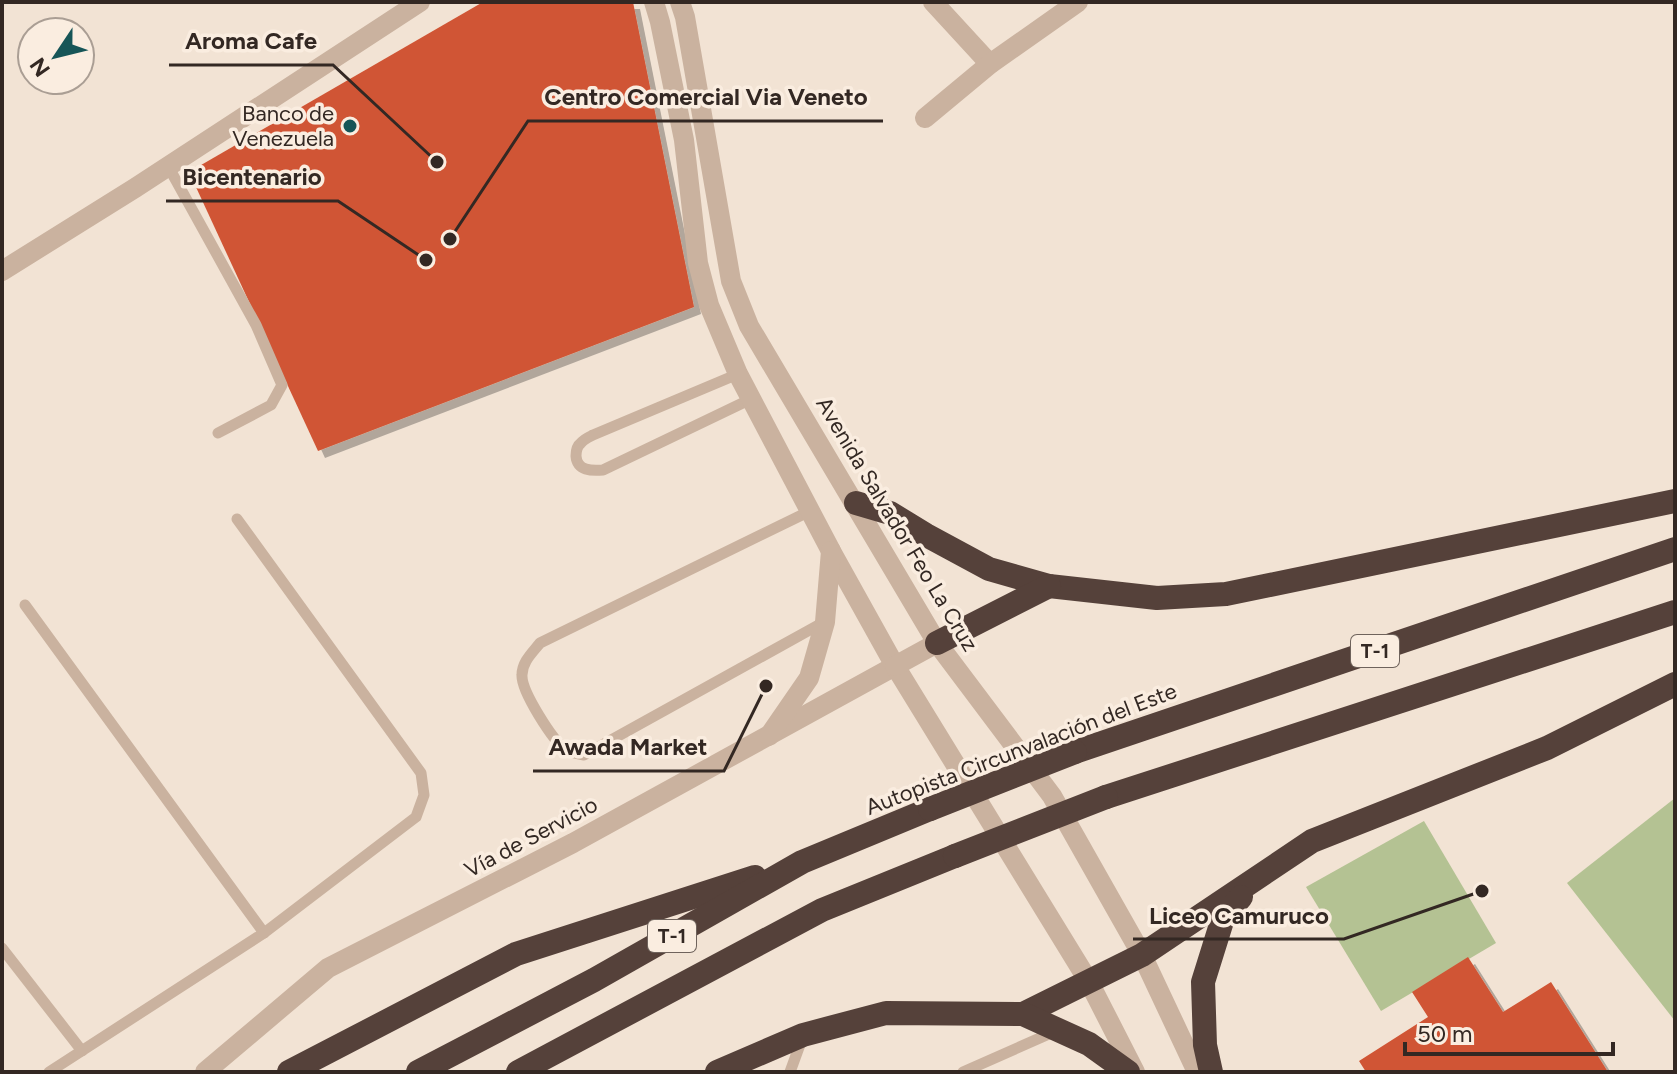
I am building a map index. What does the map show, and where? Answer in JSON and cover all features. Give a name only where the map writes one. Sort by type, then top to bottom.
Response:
[{"type":"highway","points":[[856,503],[890,513],[989,569],[1049,586],[1157,598],[1226,594],[1675,501]]},
{"type":"highway","name":"Autopista Circunvalación del Este","points":[[418,1072],[594,980],[802,862],[1075,752],[1675,549]]},
{"type":"highway","points":[[937,643],[1049,586]]},
{"type":"highway","name":"T-1","points":[[518,1072],[822,910],[955,856],[1106,797],[1675,612]]},
{"type":"highway","points":[[1023,1014],[1142,955],[1312,841],[1547,748],[1675,684]]},
{"type":"highway","points":[[289,1072],[516,954],[802,862]]},
{"type":"highway","points":[[1211,1072],[1205,1045],[1203,982],[1223,918],[1256,878]]},
{"type":"highway","points":[[717,1072],[803,1035],[886,1013],[1023,1014],[1089,1044],[1128,1072]]},
{"type":"street","points":[[2,271],[420,2]]},
{"type":"street","points":[[654,2],[684,140],[698,263],[709,305],[738,374],[895,666],[1089,982],[1135,1072]]},
{"type":"street","name":"Avenida Salvador Feo La Cruz","points":[[680,2],[731,281],[749,326],[937,643],[1052,796],[1142,955],[1197,1072]]},
{"type":"street","points":[[933,2],[990,64]]},
{"type":"street","points":[[925,118],[990,64],[1078,2]]},
{"type":"street","points":[[769,736],[809,678],[825,622],[831,551]]},
{"type":"street","name":"Vía de Servicio","points":[[205,1072],[328,968],[573,843],[937,643]]},
{"type":"lane","points":[[168,166],[256,325],[282,385],[271,405],[218,433]]},
{"type":"lane","points":[[738,374],[593,435],[575,451],[577,461],[584,469],[603,470],[751,399]]},
{"type":"lane","points":[[810,511],[540,643],[529,656],[521,678],[525,692],[557,741],[568,751],[584,755],[825,622]]},
{"type":"lane","points":[[49,1072],[264,933],[416,817],[424,795],[421,773],[237,519]]},
{"type":"lane","points":[[25,605],[264,933]]},
{"type":"lane","points":[[2,948],[82,1051]]},
{"type":"lane","points":[[963,1072],[1058,1030]]},
{"type":"lane","points":[[790,1072],[803,1035]]},
{"type":"green space","points":[[1675,798],[1675,1021],[1567,883]]},
{"type":"green space","points":[[1424,821],[1496,943],[1381,1011],[1306,887]]},
{"type":"building","points":[[483,2],[633,2],[694,307],[318,451],[189,172]]},
{"type":"building","points":[[1468,957],[1503,1012],[1551,982],[1608,1072],[1366,1072],[1359,1061],[1428,1017],[1412,992]]},
{"type":"place","name":"Banco de Venezuela","points":[[350,126]]},
{"type":"place","name":"Aroma Cafe","points":[[437,162]]},
{"type":"place","name":"Centro Comercial Via Veneto","points":[[450,239]]},
{"type":"place","name":"Bicentenario","points":[[426,260]]},
{"type":"place","name":"Awada Market","points":[[766,686]]},
{"type":"place","name":"Liceo Camuruco","points":[[1482,891]]}]
